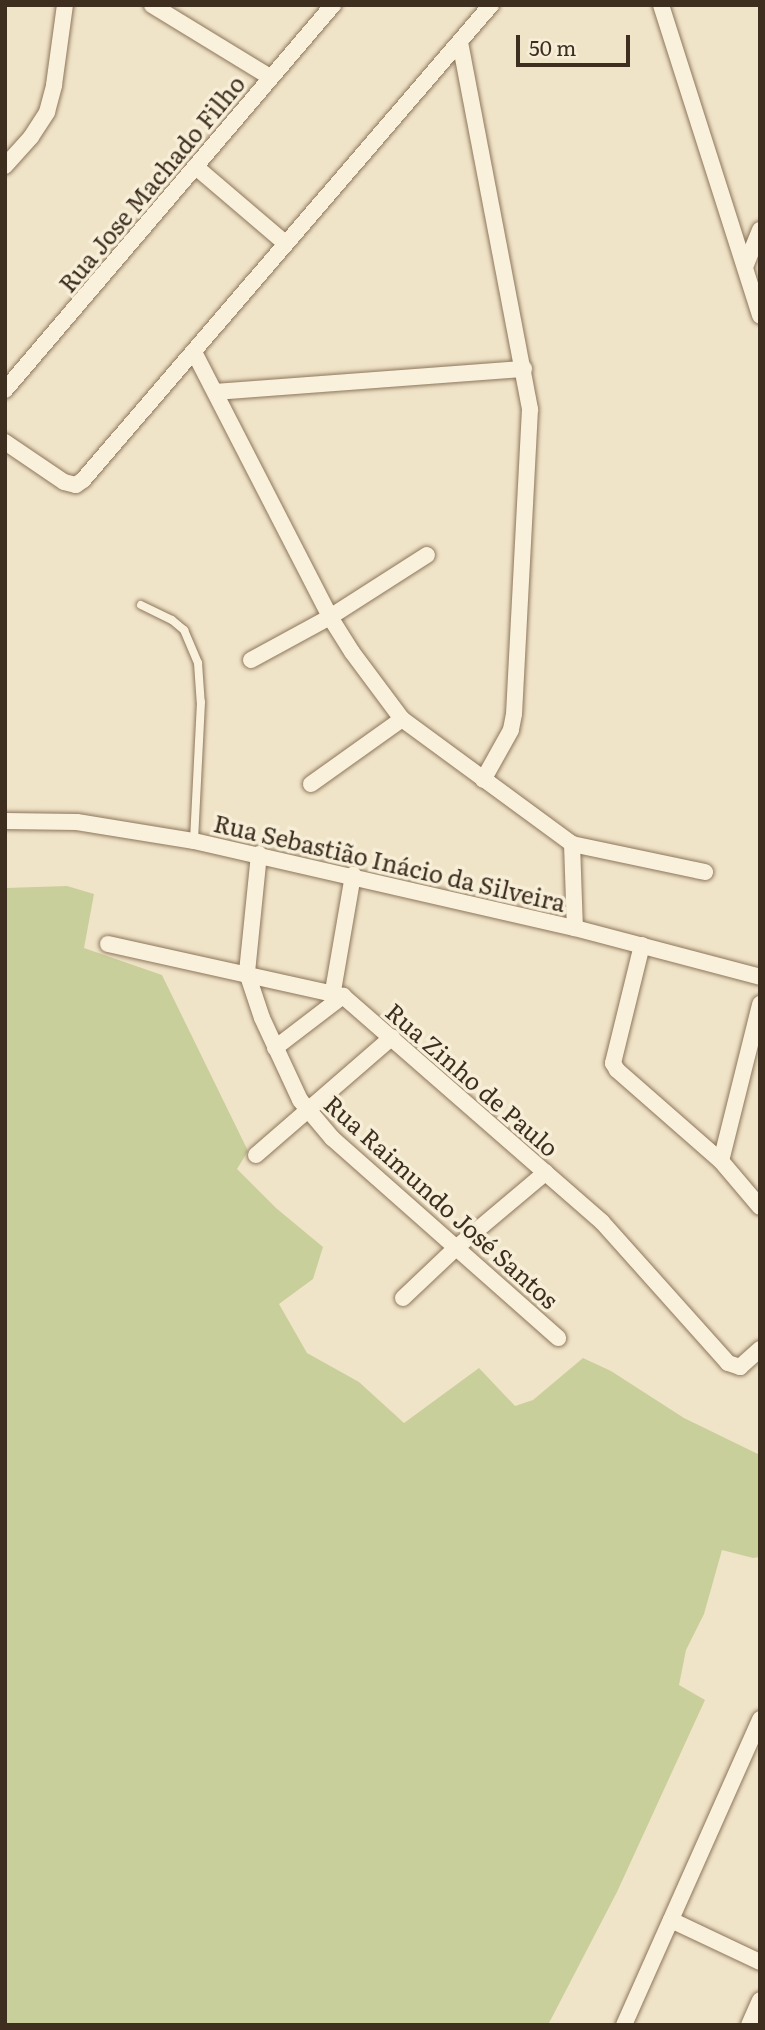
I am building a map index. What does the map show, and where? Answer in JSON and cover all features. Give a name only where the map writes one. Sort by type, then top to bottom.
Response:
[{"type":"street","points":[[5,166],[31,137],[47,112],[54,85],[65,5]]},
{"type":"street","points":[[152,5],[270,77]]},
{"type":"street","name":"Rua Jose Machado Filho","points":[[5,390],[333,5]]},
{"type":"street","points":[[5,442],[64,482],[76,485],[194,352],[491,5]]},
{"type":"street","points":[[661,5],[760,316]]},
{"type":"street","points":[[460,42],[524,369],[530,431],[514,714],[511,730],[484,780]]},
{"type":"street","points":[[196,167],[285,243]]},
{"type":"street","points":[[745,267],[760,230]]},
{"type":"street","points":[[194,352],[330,617],[352,652],[402,719],[572,844],[705,872]]},
{"type":"street","points":[[216,392],[524,369]]},
{"type":"street","points":[[251,660],[330,617],[427,555]]},
{"type":"street","points":[[311,784],[402,719]]},
{"type":"street","name":"Rua Sebastião Inácio da Silveira","points":[[5,821],[77,822],[259,854],[575,928],[760,977]]},
{"type":"street","points":[[572,844],[575,928]]},
{"type":"street","name":"Rua Raimundo José Santos","points":[[259,854],[247,973],[275,1048],[307,1111],[332,1138],[558,1338]]},
{"type":"street","points":[[275,1048],[338,993],[353,875]]},
{"type":"street","name":"Rua Zinho de Paulo","points":[[108,944],[338,993],[392,1037],[602,1222],[728,1363],[740,1367],[760,1349]]},
{"type":"street","points":[[642,945],[612,1063],[720,1161],[760,1207]]},
{"type":"street","points":[[720,1161],[760,1004]]},
{"type":"street","points":[[256,1156],[392,1037]]},
{"type":"street","points":[[403,1298],[457,1247],[546,1172]]},
{"type":"street","points":[[624,2025],[671,1920],[752,1755],[760,1719]]},
{"type":"street","points":[[671,1920],[760,1962]]},
{"type":"street","points":[[749,2025],[760,2000]]},
{"type":"lane","points":[[141,604],[172,620],[184,630],[198,663],[201,702],[194,841]]},
{"type":"green space","points":[[67,886],[94,894],[84,948],[162,975],[248,1151],[237,1169],[276,1208],[323,1247],[313,1279],[279,1304],[307,1353],[359,1382],[404,1423],[479,1368],[515,1406],[533,1400],[583,1358],[611,1371],[684,1418],[760,1455],[760,1557],[753,1558],[722,1550],[704,1614],[686,1650],[679,1685],[705,1700],[617,1892],[548,2025],[5,2025],[5,888]]}]
